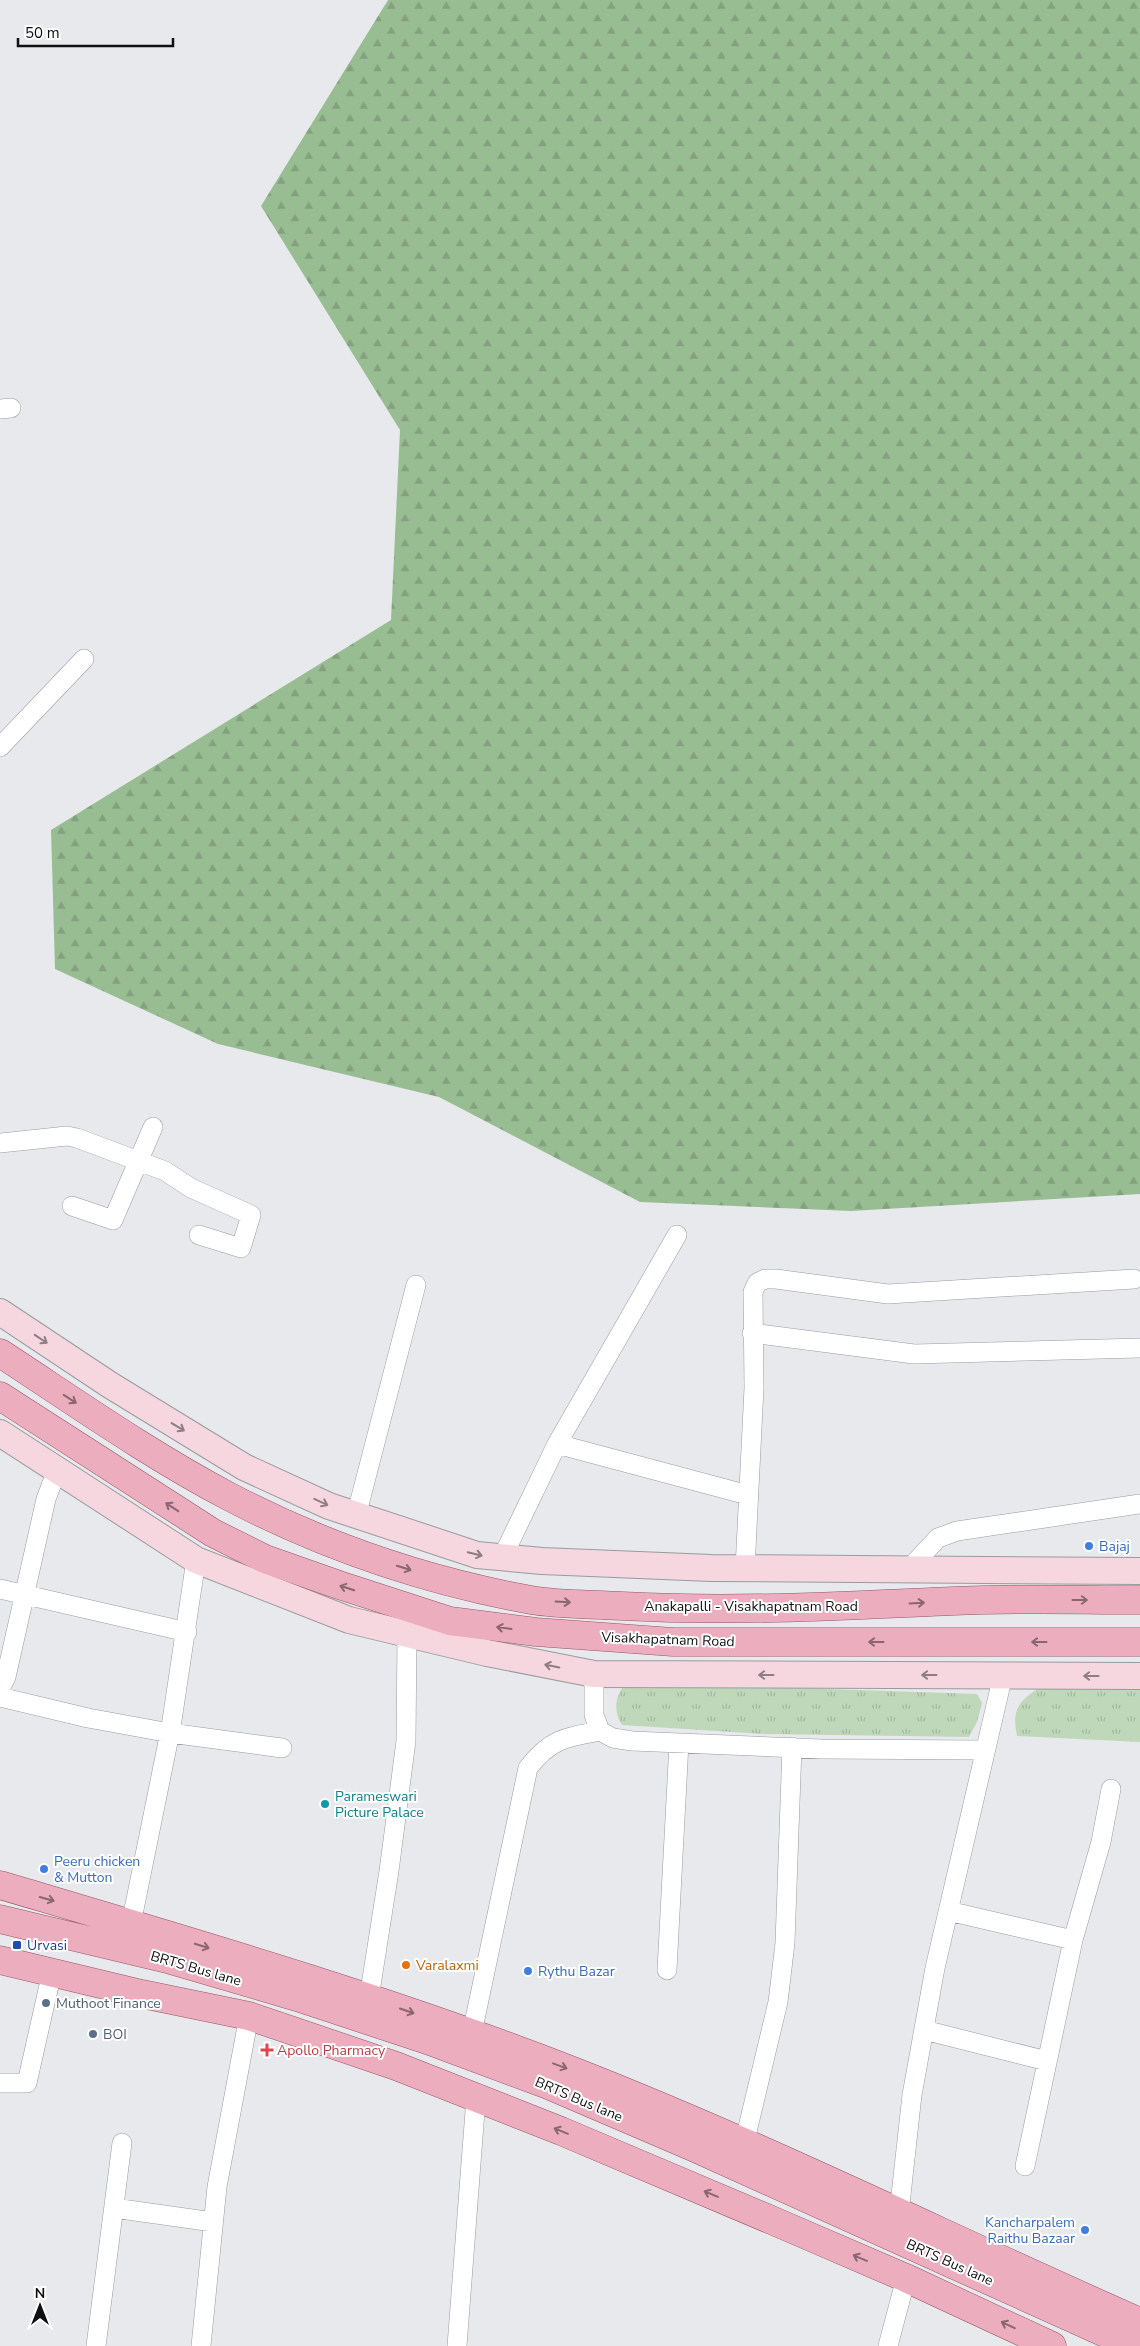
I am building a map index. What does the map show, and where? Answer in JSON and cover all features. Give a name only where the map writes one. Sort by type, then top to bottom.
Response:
[{"type":"main road","name":"Anakapalli - Visakhapatnam Road","points":[[0,1353],[125,1435],[230,1497],[307,1532],[375,1559],[452,1583],[535,1601],[680,1609],[807,1608],[957,1600],[1140,1600]]},
{"type":"main road","name":"Visakhapatnam Road","points":[[0,1396],[213,1533],[265,1558],[338,1585],[450,1621],[536,1632],[673,1642],[1140,1642]]},
{"type":"main road","points":[[0,1885],[368,1998],[472,2033],[574,2072],[744,2144],[1140,2322]]},
{"type":"main road","name":"BRTS Bus lane","points":[[0,1919],[170,1960],[297,1997],[427,2040],[548,2085],[695,2148],[1134,2346]]},
{"type":"main road","points":[[0,1960],[249,2016],[396,2066],[570,2134],[906,2278],[1052,2346]]},
{"type":"street","points":[[0,747],[84,659]]},
{"type":"street","points":[[72,1206],[113,1220],[153,1127]]},
{"type":"street","points":[[0,1143],[67,1136],[77,1138],[165,1171],[191,1188],[251,1215],[241,1248],[198,1235]]},
{"type":"street","points":[[502,1558],[557,1444],[677,1235]]},
{"type":"street","points":[[745,1569],[754,1388],[753,1292],[757,1283],[765,1279],[888,1294],[1134,1279]]},
{"type":"street","points":[[356,1516],[416,1285]]},
{"type":"street","points":[[0,1312],[110,1385],[244,1467],[329,1506],[477,1555],[502,1558],[745,1569],[1140,1571]]},
{"type":"street","points":[[752,1333],[914,1354],[1140,1348]]},
{"type":"street","points":[[0,1432],[196,1560],[349,1620],[407,1634],[594,1674],[1140,1676]]},
{"type":"street","points":[[557,1444],[748,1495]]},
{"type":"street","points":[[230,1497],[244,1467]]},
{"type":"street","points":[[0,1689],[6,1677],[46,1499],[57,1470]]},
{"type":"street","points":[[908,1570],[938,1538],[957,1531],[1140,1504]]},
{"type":"street","points":[[131,1924],[170,1733],[187,1632],[196,1560]]},
{"type":"street","points":[[0,1589],[187,1632]]},
{"type":"street","points":[[368,1998],[389,1871],[406,1741],[407,1634]]},
{"type":"street","points":[[594,1674],[594,1715],[600,1731]]},
{"type":"street","points":[[899,2213],[912,2094],[935,1968],[1003,1675]]},
{"type":"street","points":[[0,1697],[88,1718],[170,1733],[282,1748]]},
{"type":"street","points":[[472,2033],[528,1768],[541,1751],[564,1738],[600,1731],[613,1738],[679,1743],[985,1750]]},
{"type":"street","points":[[667,1970],[679,1743]]},
{"type":"street","points":[[744,2144],[778,2002],[784,1951],[792,1747]]},
{"type":"street","points":[[1025,2166],[1073,1940],[1101,1842],[1110,1789]]},
{"type":"street","points":[[948,1911],[1073,1940]]},
{"type":"street","points":[[0,2082],[27,2083],[52,1972]]},
{"type":"street","points":[[201,2346],[217,2187],[249,2016]]},
{"type":"street","points":[[924,2030],[1047,2061]]},
{"type":"street","points":[[457,2346],[476,2098]]},
{"type":"street","points":[[96,2346],[122,2143]]},
{"type":"street","points":[[114,2208],[213,2222]]},
{"type":"street","points":[[888,2346],[906,2278]]},
{"type":"green space","points":[[388,0],[1140,0],[1140,1194],[851,1211],[640,1202],[439,1097],[218,1044],[55,969],[51,830],[391,620],[400,430],[261,206]]},
{"type":"green space","points":[[626,1682],[977,1694],[982,1703],[977,1722],[969,1737],[766,1734],[622,1725],[617,1714],[616,1703]]},
{"type":"green space","points":[[1039,1688],[1140,1689],[1140,1742],[1017,1736],[1015,1720],[1018,1708],[1026,1698]]},
{"type":"place","name":"Bajaj","points":[[1089,1546]]},
{"type":"place","name":"Parameswari Picture Palace","points":[[325,1804]]},
{"type":"place","name":"Peeru chicken & Mutton","points":[[44,1869]]},
{"type":"place","name":"Urvasi","points":[[17,1945]]},
{"type":"place","name":"Varalaxmi","points":[[406,1965]]},
{"type":"place","name":"Rythu Bazar","points":[[528,1971]]},
{"type":"place","name":"Muthoot Finance","points":[[46,2003]]},
{"type":"place","name":"BOI","points":[[93,2034]]},
{"type":"place","name":"Apollo Pharmacy","points":[[267,2050]]},
{"type":"place","name":"Kancharpalem Raithu Bazaar","points":[[1085,2230]]}]
